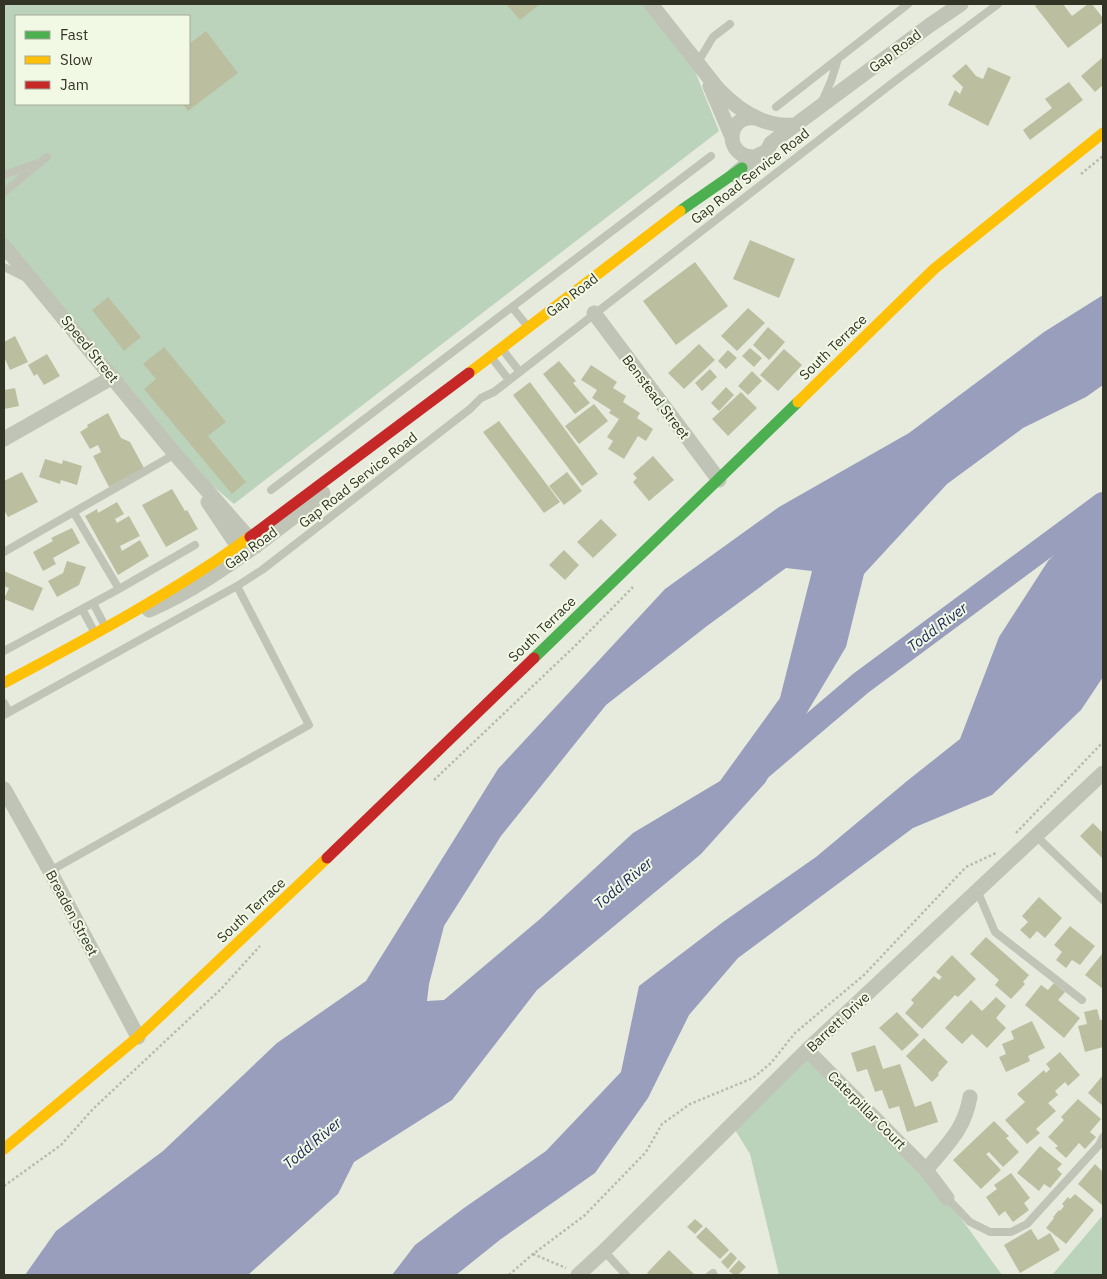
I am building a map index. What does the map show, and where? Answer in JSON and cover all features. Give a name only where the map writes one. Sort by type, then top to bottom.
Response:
[{"type":"street","points":[[651,4],[730,101],[759,120],[771,132],[771,143]]},
{"type":"street","name":"Gap Road","points":[[930,25],[950,4]]},
{"type":"street","name":"Gap Road","points":[[622,257],[664,233],[722,188],[755,157],[766,151],[771,143],[961,4]]},
{"type":"street","points":[[698,62],[733,142],[743,156],[755,157]]},
{"type":"street","points":[[716,184],[728,168],[733,142],[733,130],[740,121],[750,117],[783,125],[796,125]]},
{"type":"street","name":"South Terrace","points":[[4,1150],[138,1037],[353,834],[934,269],[1103,133]]},
{"type":"street","name":"Gap Road","points":[[4,683],[100,631],[171,600],[198,585],[246,546],[306,508],[380,442],[622,257],[659,226],[716,184],[742,168]]},
{"type":"street","name":"Speed Street","points":[[4,246],[113,377],[246,546]]},
{"type":"street","name":"Benstead Street","points":[[594,314],[719,480]]},
{"type":"street","points":[[4,439],[113,377]]},
{"type":"street","name":"Barrett Drive","points":[[574,1273],[604,1251],[807,1050],[1103,773]]},
{"type":"street","name":"Breaden Street","points":[[4,789],[138,1037]]},
{"type":"street","name":"Caterpillar Court","points":[[807,1050],[926,1170],[946,1198]]},
{"type":"street","points":[[926,1170],[960,1129],[970,1097]]},
{"type":"lane","points":[[776,107],[908,4]]},
{"type":"lane","name":"Gap Road Service Road","points":[[4,703],[6,713],[237,586],[262,570],[462,415],[476,401],[494,392],[887,86],[998,4]]},
{"type":"lane","points":[[698,62],[713,37],[730,24]]},
{"type":"lane","points":[[817,109],[828,91],[838,58]]},
{"type":"lane","points":[[271,490],[711,156]]},
{"type":"lane","points":[[4,176],[33,165],[47,157],[4,192]]},
{"type":"lane","points":[[4,267],[38,286]]},
{"type":"lane","points":[[512,307],[529,328]]},
{"type":"lane","points":[[502,349],[520,372]]},
{"type":"lane","points":[[491,357],[509,380]]},
{"type":"lane","points":[[4,552],[175,454]]},
{"type":"lane","points":[[74,513],[119,589]]},
{"type":"lane","points":[[4,651],[119,589],[195,545]]},
{"type":"lane","points":[[50,871],[309,725],[237,586]]},
{"type":"lane","points":[[93,603],[100,631]]},
{"type":"lane","points":[[82,609],[100,631]]},
{"type":"lane","points":[[1036,836],[1103,900]]},
{"type":"lane","points":[[978,890],[995,932],[1082,1000]]},
{"type":"lane","points":[[946,1198],[970,1222],[990,1232],[1011,1232],[1027,1224],[1099,1145],[1103,1137]]},
{"type":"lane","points":[[604,1251],[626,1275]]},
{"type":"lane","points":[[710,1275],[714,1275]]},
{"type":"path","points":[[1012,838],[1103,742]]},
{"type":"path","points":[[510,1275],[533,1254],[592,1208],[646,1152],[662,1124],[690,1104],[753,1078],[771,1063],[795,1033],[864,975],[966,867],[999,852]]},
{"type":"path","points":[[533,1254],[574,1273]]},
{"type":"green space","points":[[4,4],[651,4],[684,44],[719,131],[234,504],[175,454],[4,247]]},
{"type":"green space","points":[[807,1050],[926,1170],[1002,1275],[779,1275],[750,1154],[732,1125]]},
{"type":"green space","points":[[1103,1215],[1103,1275],[1052,1275]]},
{"type":"water","points":[[1103,295],[1103,385],[1086,397],[1023,428],[947,484],[864,574],[846,647],[765,783],[701,854],[537,990],[452,1100],[354,1162],[338,1194],[248,1275],[25,1275],[56,1231],[163,1151],[277,1043],[366,981],[498,769],[665,589],[779,507],[909,433],[1044,332]],"holes":[[[786,568],[812,571],[780,698],[720,781],[633,833],[540,919],[444,1000],[427,1001],[429,984],[444,926],[501,836],[606,705],[707,626]]]},
{"type":"water","points":[[1103,504],[1103,677],[1081,710],[992,795],[913,828],[738,958],[689,1015],[648,1098],[595,1173],[501,1239],[456,1275],[392,1275],[415,1245],[546,1151],[621,1072],[639,986],[723,922],[816,857],[960,739],[999,637],[1048,561]]},
{"type":"building","points":[[506,4],[540,4],[520,20]]},
{"type":"building","points":[[1038,4],[1063,4],[1072,16],[1088,4],[1092,4],[1103,18],[1103,22],[1068,48],[1035,6]]},
{"type":"building","points":[[206,31],[238,73],[188,111],[184,105],[190,105],[190,43]]},
{"type":"building","points":[[1103,57],[1103,85],[1095,92],[1081,76]]},
{"type":"building","points":[[966,64],[976,76],[983,79],[988,67],[1011,77],[988,126],[948,105],[955,90],[960,94],[963,87],[952,76]]},
{"type":"building","points":[[1069,82],[1083,100],[1030,140],[1023,130],[1052,108],[1045,99]]},
{"type":"building","points":[[750,240],[795,259],[779,298],[733,279]]},
{"type":"building","points":[[695,262],[728,306],[676,345],[643,301]]},
{"type":"building","points":[[108,297],[141,337],[124,351],[92,310]]},
{"type":"building","points":[[748,308],[765,323],[737,351],[721,336]]},
{"type":"building","points":[[768,327],[785,342],[769,360],[753,345]]},
{"type":"building","points":[[15,336],[28,362],[10,370],[4,357],[4,342]]},
{"type":"building","points":[[699,344],[715,360],[684,389],[668,373]]},
{"type":"building","points":[[164,347],[226,422],[208,436],[246,482],[232,494],[144,389],[156,379],[143,364]]},
{"type":"building","points":[[750,348],[762,358],[754,367],[742,356]]},
{"type":"building","points":[[784,349],[802,365],[778,391],[760,375]]},
{"type":"building","points":[[728,350],[737,358],[726,369],[718,361]]},
{"type":"building","points":[[47,354],[60,376],[44,385],[37,374],[34,376],[28,365]]},
{"type":"building","points":[[559,361],[576,381],[573,383],[590,403],[575,414],[543,374]]},
{"type":"building","points":[[591,365],[617,382],[613,388],[626,396],[623,402],[640,413],[637,418],[653,429],[646,441],[638,436],[624,459],[608,449],[613,441],[607,437],[619,419],[609,413],[611,410],[592,398],[597,390],[581,380]]},
{"type":"building","points":[[710,369],[717,377],[702,391],[695,383]]},
{"type":"building","points":[[752,371],[762,381],[748,395],[738,386]]},
{"type":"building","points":[[530,382],[598,474],[582,486],[513,395]]},
{"type":"building","points":[[726,387],[734,395],[719,411],[711,403]]},
{"type":"building","points":[[15,388],[19,406],[4,409],[4,390]]},
{"type":"building","points":[[741,392],[757,408],[728,436],[712,419]]},
{"type":"building","points":[[594,404],[608,421],[579,444],[565,426]]},
{"type":"building","points":[[108,413],[121,438],[130,442],[144,468],[109,487],[93,456],[101,452],[98,445],[90,449],[80,432],[88,427],[87,425]]},
{"type":"building","points":[[499,421],[560,502],[544,513],[483,432]]},
{"type":"building","points":[[653,456],[674,480],[649,501],[633,482],[637,478],[633,474]]},
{"type":"building","points":[[45,459],[62,464],[63,460],[82,466],[77,485],[61,480],[60,484],[39,477]]},
{"type":"building","points":[[22,472],[38,502],[8,517],[4,510],[4,481]]},
{"type":"building","points":[[567,472],[582,491],[564,505],[549,486]]},
{"type":"building","points":[[172,489],[198,529],[166,547],[142,505]]},
{"type":"building","points":[[117,502],[124,514],[115,519],[117,523],[129,516],[140,536],[120,546],[122,551],[140,540],[149,556],[118,575],[85,516],[97,509],[98,513]]},
{"type":"building","points":[[601,519],[617,535],[593,558],[577,542]]},
{"type":"building","points":[[72,528],[80,543],[53,558],[56,564],[43,571],[33,552],[53,541],[51,538]]},
{"type":"building","points":[[564,550],[579,565],[565,580],[549,565]]},
{"type":"building","points":[[67,561],[86,567],[79,585],[57,597],[48,581],[63,573]]},
{"type":"building","points":[[4,571],[43,588],[33,611],[4,599],[9,588],[4,586]]},
{"type":"building","points":[[1093,823],[1103,833],[1103,859],[1080,836]]},
{"type":"building","points":[[1039,897],[1062,918],[1045,938],[1037,931],[1030,939],[1020,930],[1028,922],[1022,916]]},
{"type":"building","points":[[1070,926],[1095,946],[1080,965],[1072,960],[1066,968],[1056,960],[1062,952],[1054,945]]},
{"type":"building","points":[[986,937],[1029,975],[1023,982],[1025,984],[1011,999],[995,985],[999,980],[970,954]]},
{"type":"building","points":[[952,955],[976,979],[958,997],[955,995],[922,1029],[905,1013],[914,1003],[911,1000],[934,976],[939,980],[942,977],[936,972]]},
{"type":"building","points":[[1103,955],[1103,989],[1085,975]]},
{"type":"building","points":[[1054,983],[1065,992],[1058,1000],[1080,1018],[1064,1038],[1025,1005],[1041,985],[1048,990]]},
{"type":"building","points":[[996,997],[1006,1006],[996,1018],[1006,1028],[987,1048],[972,1034],[962,1044],[945,1028],[971,1000],[982,1011]]},
{"type":"building","points":[[1097,1009],[1100,1020],[1103,1020],[1103,1047],[1085,1052],[1078,1026],[1087,1024],[1084,1012]]},
{"type":"building","points":[[897,1012],[919,1035],[902,1051],[879,1028]]},
{"type":"building","points":[[1032,1021],[1045,1048],[1028,1056],[1030,1061],[1006,1072],[999,1057],[1006,1054],[1002,1044],[1014,1039],[1011,1031]]},
{"type":"building","points":[[924,1038],[948,1062],[932,1082],[906,1056]]},
{"type":"building","points":[[875,1045],[883,1069],[900,1064],[915,1107],[931,1101],[938,1122],[907,1132],[899,1106],[889,1109],[882,1090],[875,1092],[867,1069],[857,1072],[851,1053]]},
{"type":"building","points":[[1060,1052],[1080,1075],[1068,1086],[1065,1082],[1055,1091],[1058,1095],[1048,1103],[1056,1111],[1036,1129],[1040,1133],[1027,1144],[1005,1120],[1025,1102],[1017,1094],[1044,1070],[1046,1073],[1050,1069],[1046,1064]]},
{"type":"building","points":[[1103,1075],[1103,1106],[1088,1093]]},
{"type":"building","points":[[1078,1099],[1101,1119],[1090,1132],[1096,1137],[1085,1149],[1079,1143],[1066,1158],[1055,1148],[1058,1146],[1048,1137],[1064,1120],[1061,1117]]},
{"type":"building","points":[[994,1121],[1009,1136],[1006,1138],[1019,1152],[1003,1167],[989,1152],[986,1154],[1001,1170],[981,1189],[953,1160]]},
{"type":"building","points":[[1040,1146],[1062,1164],[1057,1169],[1062,1174],[1050,1188],[1044,1184],[1039,1191],[1017,1173]]},
{"type":"building","points":[[1095,1164],[1103,1172],[1102,1205],[1078,1184]]},
{"type":"building","points":[[1011,1173],[1030,1198],[1024,1203],[1029,1210],[1013,1222],[1005,1211],[999,1216],[986,1197],[997,1189],[994,1185]]},
{"type":"building","points":[[1075,1194],[1094,1210],[1066,1244],[1046,1228],[1053,1217],[1064,1206],[1062,1204],[1068,1197],[1070,1199]]},
{"type":"building","points":[[695,1219],[703,1226],[695,1234],[687,1227]]},
{"type":"building","points":[[706,1227],[729,1250],[720,1259],[696,1237]]},
{"type":"building","points":[[1031,1229],[1038,1240],[1050,1233],[1060,1250],[1020,1273],[1004,1245]]},
{"type":"building","points":[[669,1250],[693,1275],[650,1275],[647,1273]]},
{"type":"building","points":[[731,1252],[737,1258],[728,1269],[721,1262]]},
{"type":"building","points":[[739,1260],[746,1267],[738,1275],[734,1275],[729,1271]]},
{"type":"waterway","name":"Todd River","points":[[762,767],[861,683],[1103,504]]},
{"type":"traffic: fast","points":[[680,211],[742,168]]},
{"type":"traffic: fast","points":[[534,658],[798,402]]},
{"type":"traffic: slow","points":[[798,402],[934,269],[1103,133]]},
{"type":"traffic: slow","points":[[469,373],[680,211]]},
{"type":"traffic: slow","points":[[4,683],[160,596],[221,558],[250,537]]},
{"type":"traffic: slow","points":[[4,1149],[138,1037],[327,858]]},
{"type":"traffic: jam","points":[[250,537],[469,373]]},
{"type":"traffic: jam","points":[[327,858],[534,658]]}]
